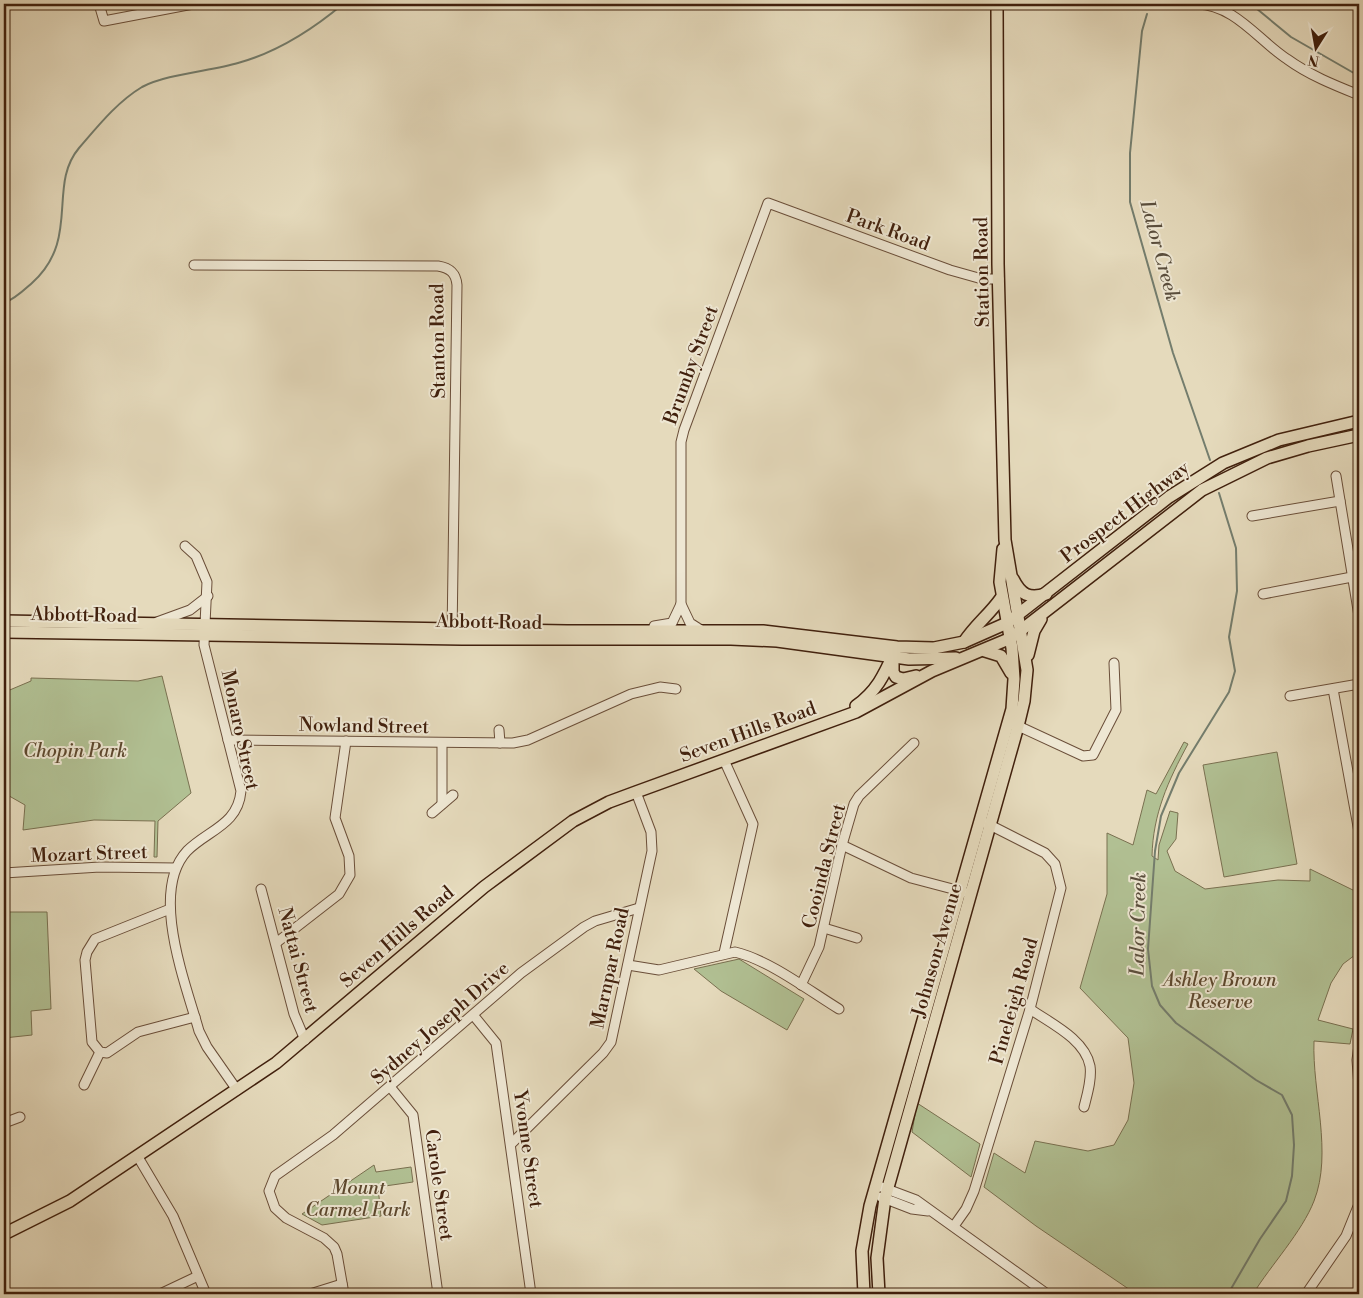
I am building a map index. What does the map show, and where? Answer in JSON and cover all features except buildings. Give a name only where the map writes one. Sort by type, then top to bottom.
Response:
[{"type":"main road","name":"Station Road","points":[[996,4],[999,279],[1005,540],[1018,616]]},
{"type":"main road","name":"Prospect Highway","points":[[1007,623],[1047,594],[1169,497],[1197,478],[1245,452],[1279,440],[1359,421]]},
{"type":"main road","name":"Prospect Highway","points":[[1016,635],[1174,510],[1226,476],[1287,451],[1359,435]]},
{"type":"main road","name":"Station Road","points":[[1005,540],[1000,570],[1001,598],[1007,623]]},
{"type":"main road","points":[[1010,573],[1018,589],[1026,596],[1034,597],[1047,594]]},
{"type":"main road","points":[[964,642],[973,628],[994,608],[1001,598]]},
{"type":"main road","points":[[1027,670],[1031,639],[1046,612]]},
{"type":"main road","name":"Johnson Avenue","points":[[1013,724],[1018,616]]},
{"type":"main road","name":"Abbott Road","points":[[4,621],[155,624],[204,630]]},
{"type":"main road","points":[[964,642],[1007,623]]},
{"type":"main road","name":"Johnson Avenue","points":[[879,1294],[878,1248],[886,1194],[985,823],[1013,724],[1024,701],[1027,670],[1016,635],[1007,623]]},
{"type":"main road","name":"Abbott Road","points":[[4,632],[204,630],[731,639],[777,641],[895,652],[934,648],[964,642]]},
{"type":"main road","name":"Abbott Road","points":[[452,634],[626,631],[788,632],[895,652],[926,660],[972,656]]},
{"type":"main road","name":"Seven Hills Road","points":[[4,1234],[70,1201],[237,1090],[305,1040],[484,887],[573,821],[609,802],[856,712],[932,672],[985,651],[1016,635]]},
{"type":"main road","points":[[985,651],[996,653],[1004,659],[1014,679]]},
{"type":"main road","points":[[895,652],[893,672],[899,679],[932,672]]},
{"type":"main road","name":"Seven Hills Road","points":[[840,717],[874,692],[895,652]]},
{"type":"main road","name":"Johnson Avenue","points":[[864,1294],[862,1251],[874,1190],[966,893]]},
{"type":"street","points":[[99,4],[104,22],[193,4]]},
{"type":"street","points":[[979,4],[1158,4]]},
{"type":"street","points":[[1197,4],[1214,6],[1228,12],[1286,59],[1330,83],[1359,95]]},
{"type":"street","name":"Park Road","points":[[768,203],[950,270],[982,279],[999,279]]},
{"type":"street","name":"Brumby Street","points":[[705,631],[690,623],[682,604],[680,474],[684,430],[768,203]]},
{"type":"street","name":"Stanton Road","points":[[194,265],[438,266],[446,267],[454,274],[457,285],[452,634]]},
{"type":"street","points":[[1336,476],[1359,616]]},
{"type":"street","points":[[1252,516],[1340,501]]},
{"type":"street","name":"Monaro Street","points":[[184,546],[196,556],[207,582],[208,596],[204,645],[240,791],[240,804],[233,815],[188,851],[176,868],[170,909],[171,929],[195,1017],[207,1047],[237,1090]]},
{"type":"street","points":[[1262,594],[1352,577]]},
{"type":"street","points":[[155,624],[196,606],[208,596]]},
{"type":"street","points":[[626,631],[672,623],[682,604]]},
{"type":"street","points":[[1013,724],[1088,756],[1096,751],[1115,712],[1114,662]]},
{"type":"street","points":[[1290,696],[1359,684]]},
{"type":"street","name":"Nowland Street","points":[[228,740],[442,744],[500,743],[528,740],[631,694],[660,687],[676,689]]},
{"type":"street","points":[[1333,689],[1359,832]]},
{"type":"street","points":[[499,730],[500,743]]},
{"type":"street","points":[[276,943],[339,894],[350,875],[349,856],[335,818],[346,741]]},
{"type":"street","name":"Cooinda Street","points":[[801,985],[815,959],[824,928],[842,845],[854,804],[859,796],[914,743]]},
{"type":"street","points":[[442,744],[442,804]]},
{"type":"street","points":[[724,760],[753,824],[724,953]]},
{"type":"street","name":"Marnpar Road","points":[[511,1144],[604,1053],[611,1042],[652,851],[651,832],[636,792]]},
{"type":"street","points":[[432,813],[454,794]]},
{"type":"street","name":"Pineleigh Road","points":[[954,1226],[966,1209],[974,1191],[1030,1009],[1059,900],[1059,876],[1055,864],[1045,853],[985,823]]},
{"type":"street","points":[[842,845],[911,878],[966,893]]},
{"type":"street","name":"Mozart Street","points":[[4,874],[100,867],[176,868]]},
{"type":"street","name":"Nattai Street","points":[[261,889],[294,1014],[305,1040]]},
{"type":"street","name":"Sydney Joseph Drive","points":[[342,1284],[334,1247],[324,1238],[280,1214],[270,1196],[272,1180],[333,1135],[391,1088],[521,974],[584,927],[595,921],[639,908]]},
{"type":"street","points":[[170,909],[95,939],[87,952],[85,960],[92,1042],[100,1052],[107,1053],[138,1032],[195,1017]]},
{"type":"street","points":[[824,928],[857,938]]},
{"type":"street","points":[[628,965],[659,970],[724,953],[745,954],[801,985],[839,1009]]},
{"type":"street","points":[[1030,1009],[1071,1038],[1087,1055],[1090,1076],[1084,1108]]},
{"type":"street","name":"Yvonne Street","points":[[474,1016],[496,1043],[531,1294]]},
{"type":"street","points":[[1359,1045],[1357,1060],[1359,1086]]},
{"type":"street","points":[[84,1085],[100,1052]]},
{"type":"street","name":"Carole Street","points":[[391,1088],[412,1115],[438,1294]]},
{"type":"street","points":[[4,1123],[20,1117]]},
{"type":"street","points":[[138,1157],[173,1216],[206,1294]]},
{"type":"street","points":[[874,1190],[886,1194],[912,1209],[930,1211],[954,1226],[1047,1294]]},
{"type":"street","points":[[1306,1294],[1346,1236],[1359,1204]]},
{"type":"street","points":[[160,1294],[198,1276]]},
{"type":"street","points":[[310,1294],[342,1284],[344,1294]]},
{"type":"green space","name":"Chopin Park","points":[[162,676],[191,793],[158,821],[157,857],[154,857],[155,821],[94,820],[23,830],[25,805],[4,793],[5,692],[31,681],[31,678],[138,681]]},
{"type":"green space","name":"Ashley Brown Reserve","points":[[1184,742],[1188,744],[1168,785],[1155,826],[1152,856],[1158,860],[1159,845],[1170,811],[1178,813],[1176,839],[1167,851],[1175,871],[1205,889],[1278,880],[1310,881],[1310,869],[1359,893],[1359,952],[1343,964],[1331,983],[1318,1020],[1353,1029],[1350,1044],[1314,1041],[1322,1163],[1314,1201],[1302,1225],[1253,1294],[1136,1294],[1036,1226],[984,1187],[994,1153],[1025,1173],[1035,1141],[1088,1151],[1114,1145],[1128,1120],[1134,1083],[1128,1038],[1080,988],[1107,894],[1107,833],[1133,845],[1147,790],[1156,794]]},
{"type":"green space","points":[[1277,752],[1297,864],[1224,877],[1203,765]]},
{"type":"green space","points":[[4,912],[47,912],[51,1009],[31,1011],[32,1035],[4,1038]]},
{"type":"green space","points":[[739,959],[804,999],[787,1030],[721,991],[694,969]]},
{"type":"green space","points":[[917,1103],[980,1144],[971,1177],[912,1132]]},
{"type":"green space","name":"Mount Carmel Park","points":[[374,1165],[376,1172],[411,1167],[413,1182],[378,1187],[381,1216],[322,1225],[302,1214]]},
{"type":"waterway","points":[[4,303],[22,292],[47,266],[56,249],[60,231],[65,179],[70,163],[93,131],[124,100],[142,87],[163,79],[238,63],[267,53],[307,31],[343,4]]},
{"type":"waterway","points":[[1251,4],[1291,37],[1359,76]]},
{"type":"waterway","name":"Lalor Creek","points":[[1147,14],[1142,31],[1130,153],[1130,202],[1173,353],[1210,460]]},
{"type":"waterway","name":"Lalor Creek","points":[[1219,493],[1236,548],[1237,591],[1229,637],[1235,671],[1229,692],[1179,773],[1161,816],[1155,851],[1148,949],[1152,986],[1160,1005],[1176,1023],[1256,1080],[1282,1095],[1292,1115],[1294,1145],[1292,1176],[1286,1201],[1260,1239],[1228,1294]]}]
